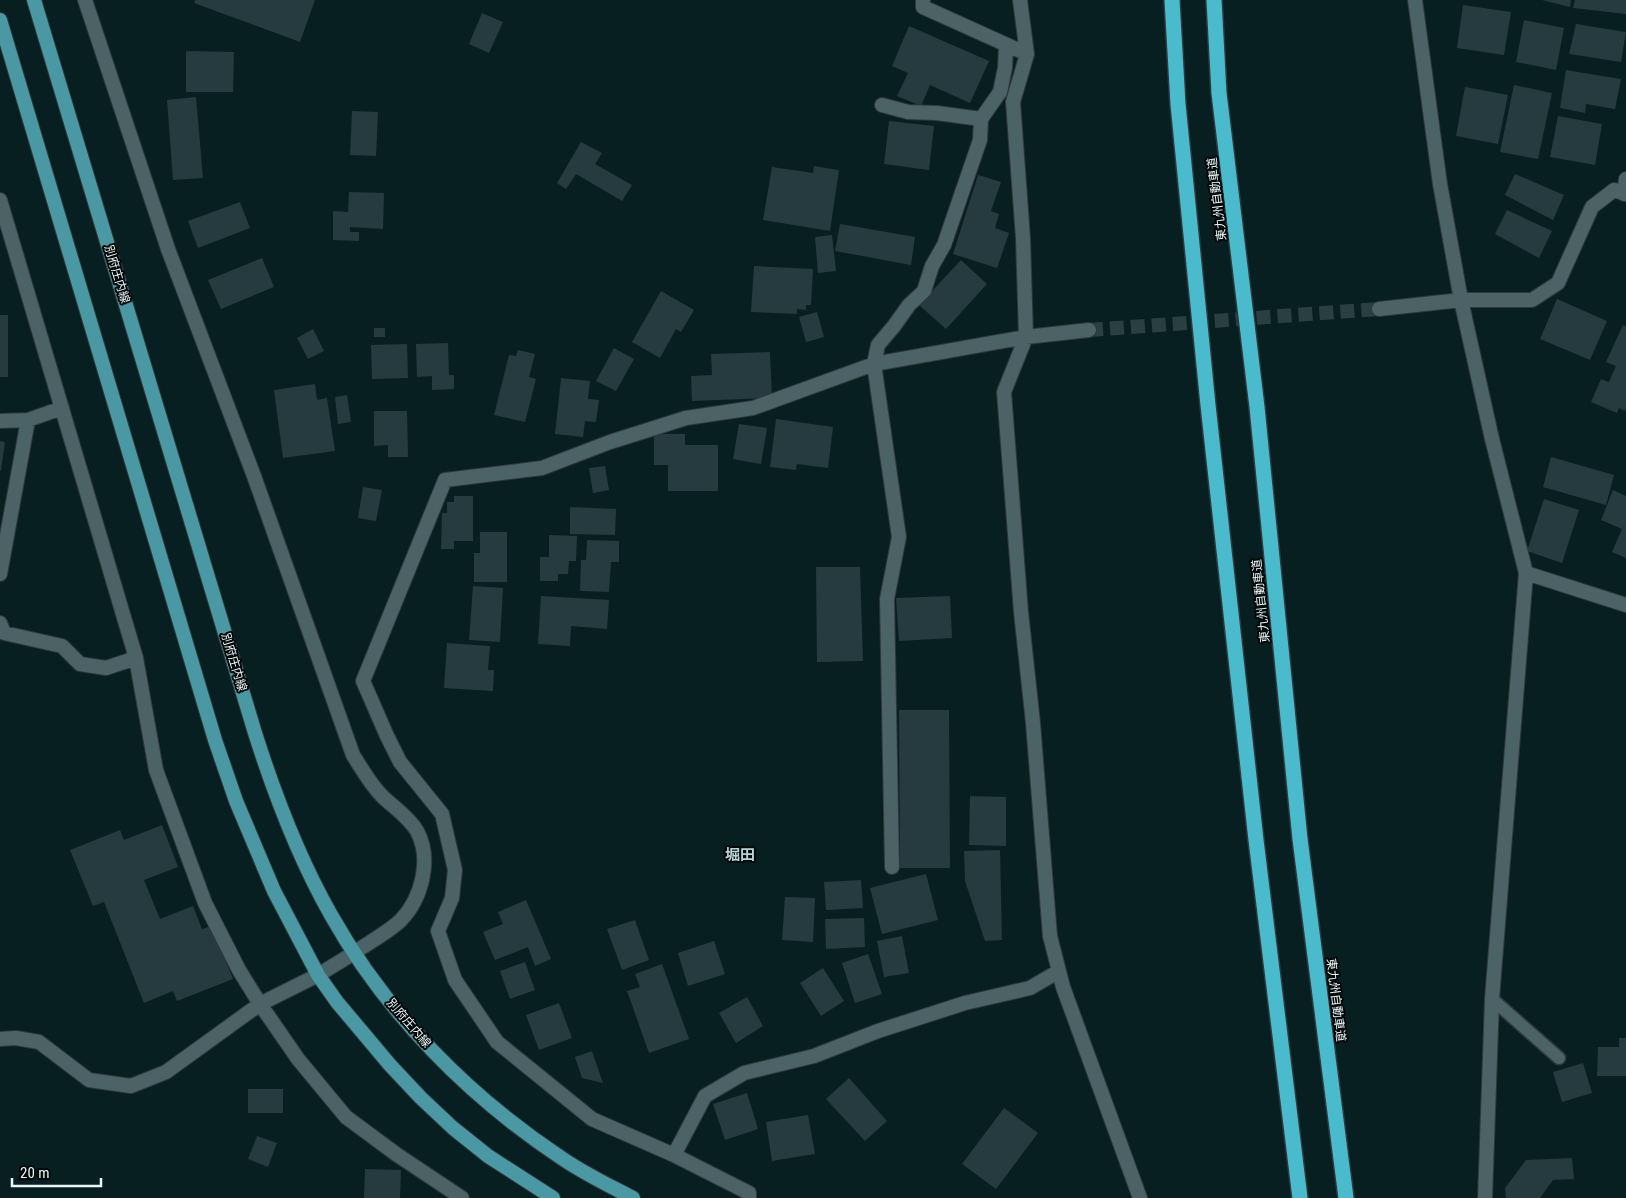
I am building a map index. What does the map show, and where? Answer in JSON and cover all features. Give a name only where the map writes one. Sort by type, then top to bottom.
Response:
[{"type":"highway","points":[[1163,0],[1178,104]]},
{"type":"highway","points":[[1172,0],[1178,104],[1213,454],[1256,840],[1299,1193]]},
{"type":"highway","name":"東九州自動車道","points":[[1214,0],[1219,93],[1257,407],[1300,840],[1346,1196]]},
{"type":"main road","name":"別府庄内線","points":[[34,0],[272,785],[289,830],[309,872],[331,915],[379,990],[432,1050],[492,1106],[564,1160],[633,1198]]},
{"type":"main road","points":[[0,20],[215,740],[236,801],[274,891],[318,975],[337,1002],[421,1098],[453,1128],[488,1156],[553,1198]]},
{"type":"street","points":[[0,1039],[16,1038],[39,1042],[89,1080],[131,1086],[166,1072],[260,1004],[318,975],[354,953],[400,920],[416,898],[424,873],[424,852],[417,831],[402,813],[380,795],[366,777],[353,755],[254,476],[168,249],[85,0]]},
{"type":"street","points":[[923,0],[923,7],[1027,54]]},
{"type":"street","points":[[1020,0],[1027,54],[1013,102],[1023,238],[1026,337],[1004,392],[1021,612],[1033,723],[1050,936],[1063,987],[1140,1198]]},
{"type":"street","points":[[1415,0],[1440,184],[1461,300],[1492,439],[1526,573],[1492,999],[1485,1198]]},
{"type":"street","points":[[892,868],[887,599],[899,538],[874,364],[878,345],[909,305],[924,291],[932,266],[944,245],[980,140],[981,119],[1000,92],[1005,68],[1006,45]]},
{"type":"street","points":[[882,105],[908,112],[937,113],[981,119]]},
{"type":"street","points":[[1378,309],[1461,300],[1532,300],[1558,283],[1592,207],[1614,190],[1625,194],[1626,179]]},
{"type":"street","points":[[0,200],[136,658],[156,770],[205,903],[239,970],[260,1004],[298,1059],[346,1117],[396,1154],[462,1198]]},
{"type":"street","points":[[749,1198],[749,1193],[674,1155],[592,1119],[497,1042],[455,980],[438,932],[452,898],[455,870],[442,814],[400,762],[363,681],[445,480],[542,468],[610,442],[686,418],[753,408],[874,364],[1026,337],[1089,330]]},
{"type":"street","points":[[0,421],[28,420],[62,408]]},
{"type":"street","points":[[0,574],[28,420]]},
{"type":"street","points":[[1526,573],[1626,605]]},
{"type":"street","points":[[0,623],[4,633],[62,646],[80,664],[106,668],[136,658]]},
{"type":"street","points":[[674,1155],[705,1096],[744,1073],[814,1056],[878,1031],[966,1003],[1030,988],[1059,971]]},
{"type":"lane","points":[[1492,999],[1559,1058]]},
{"type":"building","points":[[195,0],[315,0],[300,42],[194,3]]},
{"type":"building","points":[[1542,0],[1571,0],[1570,7]]},
{"type":"building","points":[[1575,0],[1626,0],[1626,14],[1573,8]]},
{"type":"building","points":[[1463,5],[1511,12],[1504,55],[1457,48]]},
{"type":"building","points":[[482,13],[503,22],[489,53],[469,44]]},
{"type":"building","points":[[1524,20],[1564,28],[1556,70],[1516,62]]},
{"type":"building","points":[[1576,24],[1626,32],[1621,62],[1569,54]]},
{"type":"building","points":[[909,26],[989,61],[970,103],[930,85],[921,106],[897,96],[908,73],[892,66]]},
{"type":"building","points":[[186,51],[234,52],[233,92],[186,92]]},
{"type":"building","points":[[1566,70],[1621,79],[1615,109],[1586,104],[1585,113],[1560,108]]},
{"type":"building","points":[[1514,85],[1552,93],[1538,159],[1500,152]]},
{"type":"building","points":[[1465,87],[1508,95],[1498,144],[1456,136]]},
{"type":"building","points":[[196,97],[203,178],[173,180],[167,100]]},
{"type":"building","points":[[352,111],[378,112],[376,156],[350,155]]},
{"type":"building","points":[[1558,116],[1602,124],[1595,165],[1550,157]]},
{"type":"building","points":[[889,121],[934,126],[929,170],[884,164]]},
{"type":"building","points":[[581,142],[602,153],[595,164],[632,185],[622,201],[576,174],[566,189],[557,183]]},
{"type":"building","points":[[814,166],[839,170],[830,231],[763,220],[772,167],[813,173]]},
{"type":"building","points":[[1515,174],[1564,195],[1553,220],[1505,195]]},
{"type":"building","points":[[978,175],[1001,182],[991,211],[999,214],[995,228],[1009,233],[997,268],[953,254]]},
{"type":"building","points":[[349,192],[384,193],[383,229],[350,227],[350,232],[359,232],[359,241],[333,240],[333,211],[348,212]]},
{"type":"building","points":[[240,202],[250,228],[198,248],[188,221]]},
{"type":"building","points":[[1507,210],[1552,231],[1539,258],[1495,234]]},
{"type":"building","points":[[840,224],[915,237],[911,265],[835,251]]},
{"type":"building","points":[[832,235],[836,271],[818,273],[815,237]]},
{"type":"building","points":[[262,258],[274,287],[221,309],[208,280]]},
{"type":"building","points":[[961,260],[987,284],[946,329],[919,305]]},
{"type":"building","points":[[754,266],[813,269],[811,305],[806,305],[806,310],[797,309],[797,314],[751,312]]},
{"type":"building","points":[[661,291],[694,310],[681,332],[676,329],[660,358],[632,342]]},
{"type":"building","points":[[1557,299],[1607,321],[1590,360],[1540,339]]},
{"type":"building","points":[[817,312],[824,337],[806,342],[799,317]]},
{"type":"building","points":[[0,315],[8,315],[8,377],[0,377]]},
{"type":"building","points":[[1623,325],[1626,326],[1626,408],[1625,411],[1619,408],[1617,413],[1591,402],[1601,379],[1609,382],[1616,366],[1606,362]]},
{"type":"building","points":[[374,328],[385,328],[385,337],[374,337]]},
{"type":"building","points":[[313,329],[324,351],[308,359],[297,338]]},
{"type":"building","points":[[448,343],[449,375],[454,375],[454,389],[432,390],[432,376],[417,377],[416,344]]},
{"type":"building","points":[[407,344],[408,378],[372,379],[371,345]]},
{"type":"building","points":[[614,348],[634,359],[616,391],[596,381]]},
{"type":"building","points":[[518,350],[535,354],[529,377],[536,379],[525,422],[494,415],[509,355],[516,356]]},
{"type":"building","points":[[770,352],[772,398],[692,401],[691,376],[712,375],[711,354]]},
{"type":"building","points":[[561,378],[590,381],[588,399],[599,400],[596,422],[585,421],[583,437],[555,434]]},
{"type":"building","points":[[315,384],[317,400],[327,398],[335,451],[283,458],[274,390]]},
{"type":"building","points":[[347,395],[351,422],[338,424],[335,397]]},
{"type":"building","points":[[374,411],[407,411],[408,457],[388,457],[388,445],[374,446]]},
{"type":"building","points":[[776,419],[833,427],[828,468],[797,464],[796,470],[770,467]]},
{"type":"building","points":[[739,424],[767,428],[761,464],[733,459]]},
{"type":"building","points":[[654,434],[685,434],[685,445],[718,445],[718,491],[668,491],[668,465],[654,465]]},
{"type":"building","points":[[0,441],[5,442],[1,471],[0,470]]},
{"type":"building","points":[[1551,457],[1614,475],[1606,505],[1543,487]]},
{"type":"building","points":[[605,466],[609,490],[593,493],[589,468]]},
{"type":"building","points":[[363,487],[382,490],[376,521],[358,518]]},
{"type":"building","points":[[1613,490],[1626,496],[1626,558],[1612,552],[1622,529],[1601,520]]},
{"type":"building","points":[[454,496],[473,496],[473,541],[454,541],[454,549],[441,549],[442,513],[447,513],[447,502],[454,502]]},
{"type":"building","points":[[1544,499],[1579,510],[1562,563],[1527,551]]},
{"type":"building","points":[[570,507],[616,509],[615,535],[570,534]]},
{"type":"building","points":[[480,532],[507,532],[507,582],[474,582],[474,553],[480,553]]},
{"type":"building","points":[[549,535],[577,536],[576,561],[569,561],[568,574],[558,574],[558,581],[540,581],[540,557],[549,557]]},
{"type":"building","points":[[587,540],[619,541],[619,562],[611,562],[609,592],[580,591],[581,560],[586,560]]},
{"type":"building","points":[[816,567],[860,567],[863,661],[817,662]]},
{"type":"building","points":[[473,586],[503,588],[500,642],[469,640]]},
{"type":"building","points":[[541,596],[609,600],[607,629],[571,626],[570,646],[538,644]]},
{"type":"building","points":[[950,596],[952,638],[899,641],[896,598]]},
{"type":"building","points":[[447,643],[490,646],[488,670],[494,670],[493,691],[444,688]]},
{"type":"building","points":[[899,710],[949,710],[950,868],[900,868]]},
{"type":"building","points":[[970,796],[1006,797],[1006,846],[969,845]]},
{"type":"building","points":[[162,825],[178,867],[144,880],[160,919],[193,906],[202,929],[212,926],[233,979],[177,1001],[173,991],[144,1003],[104,902],[93,906],[70,850],[120,830],[124,840]]},
{"type":"building","points":[[1000,850],[1002,940],[985,941],[965,881],[964,851]]},
{"type":"building","points":[[926,874],[938,920],[882,934],[870,888]]},
{"type":"building","points":[[861,880],[863,908],[826,910],[824,882]]},
{"type":"building","points":[[785,897],[815,898],[813,942],[782,940]]},
{"type":"building","points":[[526,900],[551,959],[535,966],[528,947],[495,960],[483,932],[503,924],[498,912]]},
{"type":"building","points":[[864,918],[865,947],[826,949],[825,919]]},
{"type":"building","points":[[635,920],[649,960],[622,970],[607,929]]},
{"type":"building","points":[[902,936],[909,973],[884,977],[877,941]]},
{"type":"building","points":[[714,941],[725,974],[688,986],[678,953]]},
{"type":"building","points":[[868,954],[882,994],[855,1003],[842,963]]},
{"type":"building","points":[[525,962],[535,990],[510,999],[500,971]]},
{"type":"building","points":[[662,964],[689,1039],[649,1053],[627,991],[640,987],[635,974]]},
{"type":"building","points":[[823,968],[844,1001],[821,1016],[800,983]]},
{"type":"building","points":[[747,997],[763,1026],[736,1043],[719,1013]]},
{"type":"building","points":[[559,1003],[572,1038],[539,1050],[526,1015]]},
{"type":"building","points":[[1619,1038],[1626,1038],[1626,1076],[1597,1076],[1598,1047],[1619,1047]]},
{"type":"building","points":[[592,1051],[603,1083],[582,1078],[575,1057]]},
{"type":"building","points":[[1583,1063],[1592,1093],[1562,1102],[1553,1072]]},
{"type":"building","points":[[849,1078],[887,1121],[865,1141],[826,1099]]},
{"type":"building","points":[[248,1089],[283,1089],[283,1113],[248,1113]]},
{"type":"building","points":[[747,1093],[758,1129],[725,1140],[713,1104]]},
{"type":"building","points":[[1004,1108],[1038,1133],[996,1189],[962,1164]]},
{"type":"building","points":[[808,1115],[815,1154],[772,1161],[766,1122]]},
{"type":"building","points":[[257,1136],[277,1143],[268,1167],[248,1159]]},
{"type":"building","points":[[1572,1158],[1574,1179],[1553,1180],[1540,1198],[1506,1198],[1505,1188],[1526,1160]]},
{"type":"building","points":[[365,1169],[401,1170],[400,1198],[364,1198]]},
{"type":"tunnel","points":[[1089,330],[1379,309]]},
{"type":"district","name":"堀田","points":[[740,855]]}]
